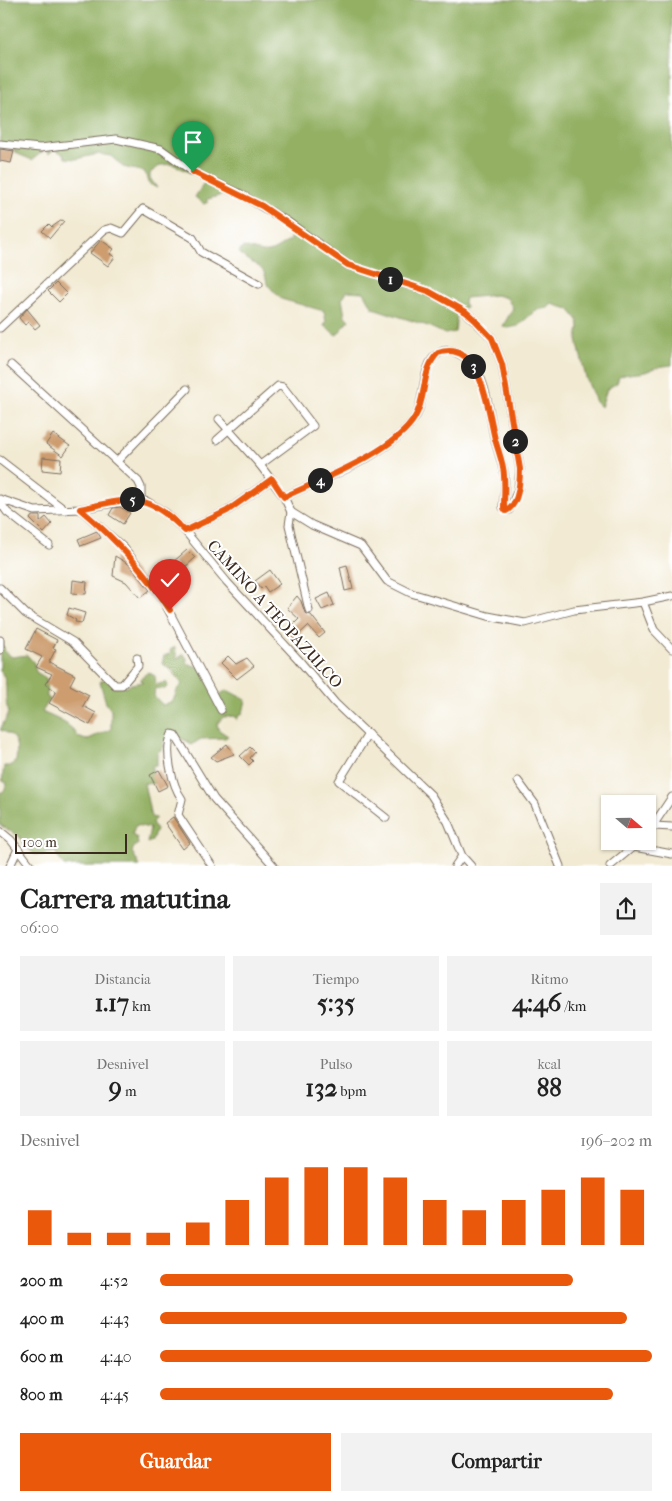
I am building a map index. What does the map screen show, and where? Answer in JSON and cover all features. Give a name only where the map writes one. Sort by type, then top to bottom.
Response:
[{"type":"street","points":[[0,144],[40,148],[116,140],[161,149],[193,172],[237,192],[288,222],[348,265],[415,286],[445,300],[466,312],[492,338],[502,364],[520,469],[518,490],[509,510],[504,508],[504,473],[484,389],[469,361],[452,351],[438,353],[433,358],[427,373],[419,410],[414,419],[399,435],[367,457],[284,497]]},
{"type":"street","points":[[0,328],[104,230],[111,228],[123,233],[143,209],[191,236],[201,252],[259,284]]},
{"type":"street","points":[[0,500],[35,511],[80,509],[113,502],[141,500],[142,487],[118,460],[11,365]]},
{"type":"street","points":[[216,440],[278,386],[284,388],[313,426],[261,464]]},
{"type":"street","points":[[118,460],[187,389]]},
{"type":"street","points":[[219,419],[228,431],[261,464],[284,497],[291,512],[289,526],[309,610]]},
{"type":"street","points":[[0,460],[66,510]]},
{"type":"street","points":[[185,531],[227,511],[272,479]]},
{"type":"street","points":[[0,500],[7,512],[49,545]]},
{"type":"street","name":"CAMINO A TEOPAZULCO","points":[[141,500],[166,513],[185,531],[222,576],[298,659],[322,689],[421,784],[437,802],[462,856],[471,866]]},
{"type":"street","points":[[80,509],[124,548],[161,596],[221,710]]},
{"type":"street","points":[[291,512],[312,525],[361,546],[366,550],[380,573],[403,591],[488,616],[525,623],[574,610],[643,602],[672,596]]},
{"type":"street","points":[[0,588],[26,614],[73,642],[118,686],[122,685],[138,666],[136,658]]},
{"type":"street","points":[[643,602],[654,630],[672,649]]},
{"type":"street","points":[[0,640],[0,650]]},
{"type":"street","points":[[212,866],[178,815],[182,799],[173,782],[169,757],[170,736],[173,734],[214,799],[274,866]]},
{"type":"street","points":[[368,734],[339,781],[386,818]]},
{"type":"street","points":[[518,781],[535,804],[560,866]]},
{"type":"street","points":[[656,823],[670,804],[672,796]]},
{"type":"street","points":[[656,826],[672,828]]},
{"type":"street","points":[[0,831],[18,849],[31,866]]},
{"type":"street","points":[[10,866],[18,849]]},
{"type":"street","points":[[610,866],[630,850]]},
{"type":"street","points":[[650,850],[672,854]]},
{"type":"street","points":[[456,866],[462,856]]},
{"type":"green space","points":[[0,0],[672,0],[672,365],[619,377],[617,383],[607,389],[601,407],[596,402],[586,378],[577,340],[578,320],[569,309],[552,304],[548,308],[536,310],[518,326],[508,328],[503,326],[513,308],[507,298],[496,295],[465,298],[464,303],[466,307],[461,309],[463,313],[457,315],[455,332],[445,334],[428,326],[373,308],[364,292],[347,291],[342,299],[345,316],[349,320],[337,335],[335,334],[324,326],[326,322],[324,311],[281,299],[267,284],[263,271],[239,252],[243,247],[268,252],[290,240],[291,228],[275,214],[247,205],[241,197],[237,202],[222,195],[206,200],[208,202],[204,204],[195,197],[206,180],[172,164],[161,165],[150,173],[150,178],[157,188],[148,183],[145,172],[123,167],[111,156],[98,154],[76,159],[65,158],[64,154],[53,149],[49,154],[46,149],[32,160],[18,154],[8,145],[0,142]]},
{"type":"green space","points":[[0,644],[4,647],[5,652],[12,657],[27,655],[34,663],[36,672],[46,678],[47,697],[50,699],[42,712],[72,728],[78,737],[86,740],[111,729],[111,710],[106,703],[100,682],[105,678],[127,687],[131,684],[143,682],[140,679],[148,672],[155,676],[156,685],[166,682],[168,686],[165,689],[155,688],[154,696],[163,705],[173,701],[178,688],[182,684],[171,669],[162,664],[164,656],[171,653],[170,650],[175,647],[177,659],[184,654],[187,659],[186,663],[208,670],[206,680],[212,684],[219,695],[227,690],[246,700],[243,713],[239,715],[237,720],[235,716],[223,717],[217,724],[219,730],[228,736],[225,738],[201,739],[191,745],[187,741],[172,736],[162,743],[165,746],[157,753],[157,765],[152,766],[154,784],[144,783],[151,817],[156,818],[152,822],[156,830],[152,841],[147,843],[150,828],[136,825],[132,835],[137,838],[138,845],[134,847],[132,852],[140,866],[64,866],[55,852],[42,855],[34,854],[24,845],[20,837],[0,825],[0,793],[4,791],[7,783],[2,781],[4,766],[10,766],[16,761],[17,750],[13,738],[0,730],[9,712],[6,702],[5,680],[0,671]]},
{"type":"building","points":[[0,149],[14,151],[11,163],[0,161]]},
{"type":"building","points":[[62,220],[64,221],[50,238],[42,231],[49,224],[52,227]]},
{"type":"building","points":[[101,240],[114,249],[110,254],[115,257],[108,266],[90,253]]},
{"type":"building","points":[[56,283],[67,294],[59,302],[48,291]]},
{"type":"building","points":[[27,309],[40,325],[35,329],[29,322],[25,325],[19,318]]},
{"type":"building","points":[[53,434],[70,446],[63,456],[46,444]]},
{"type":"building","points":[[43,457],[61,459],[60,472],[42,470]]},
{"type":"building","points":[[120,507],[130,513],[123,524],[109,515],[113,508]]},
{"type":"building","points":[[32,516],[40,516],[40,522],[46,517],[52,524],[44,533],[30,519]]},
{"type":"building","points":[[97,531],[101,538],[81,546],[78,539]]},
{"type":"building","points":[[187,550],[195,558],[181,571],[173,562]]},
{"type":"building","points":[[115,556],[130,565],[150,590],[140,598],[126,582],[113,576]]},
{"type":"building","points":[[347,565],[353,589],[345,591],[340,567]]},
{"type":"building","points":[[270,570],[280,584],[268,592],[264,586],[261,589],[255,581]]},
{"type":"building","points":[[73,580],[87,582],[86,594],[72,593]]},
{"type":"building","points":[[329,593],[334,605],[322,610],[316,599]]},
{"type":"building","points":[[297,596],[305,613],[311,615],[325,633],[319,638],[308,626],[293,640],[285,633],[299,619],[287,608]]},
{"type":"building","points":[[69,608],[85,613],[82,623],[75,622],[76,620],[67,615]]},
{"type":"building","points":[[36,629],[57,640],[53,648],[56,649],[49,662],[75,675],[70,685],[89,695],[83,706],[96,713],[90,725],[49,703],[56,691],[45,684],[52,674],[36,667],[42,657],[26,649]]},
{"type":"building","points":[[228,656],[236,664],[247,658],[254,666],[237,679],[221,663]]},
{"type":"building","points":[[227,744],[234,754],[216,761],[211,757]]},
{"type":"building","points":[[250,747],[255,752],[250,758],[253,761],[249,765],[240,756]]},
{"type":"building","points":[[159,770],[168,786],[158,791],[150,775]]},
{"type":"building","points":[[173,817],[190,843],[183,849],[165,823]]},
{"type":"route","points":[[170,610],[138,564],[124,548],[80,509],[113,502],[141,500],[166,513],[185,531],[227,511],[272,479],[284,497],[367,457],[399,435],[414,419],[419,410],[427,373],[433,358],[438,353],[446,350],[462,355],[469,361],[475,368],[482,383],[504,473],[504,508],[506,511],[512,507],[515,501],[520,481],[520,469],[502,364],[492,338],[475,320],[466,312],[428,291],[348,265],[302,231],[262,206],[237,192],[193,172]]}]
